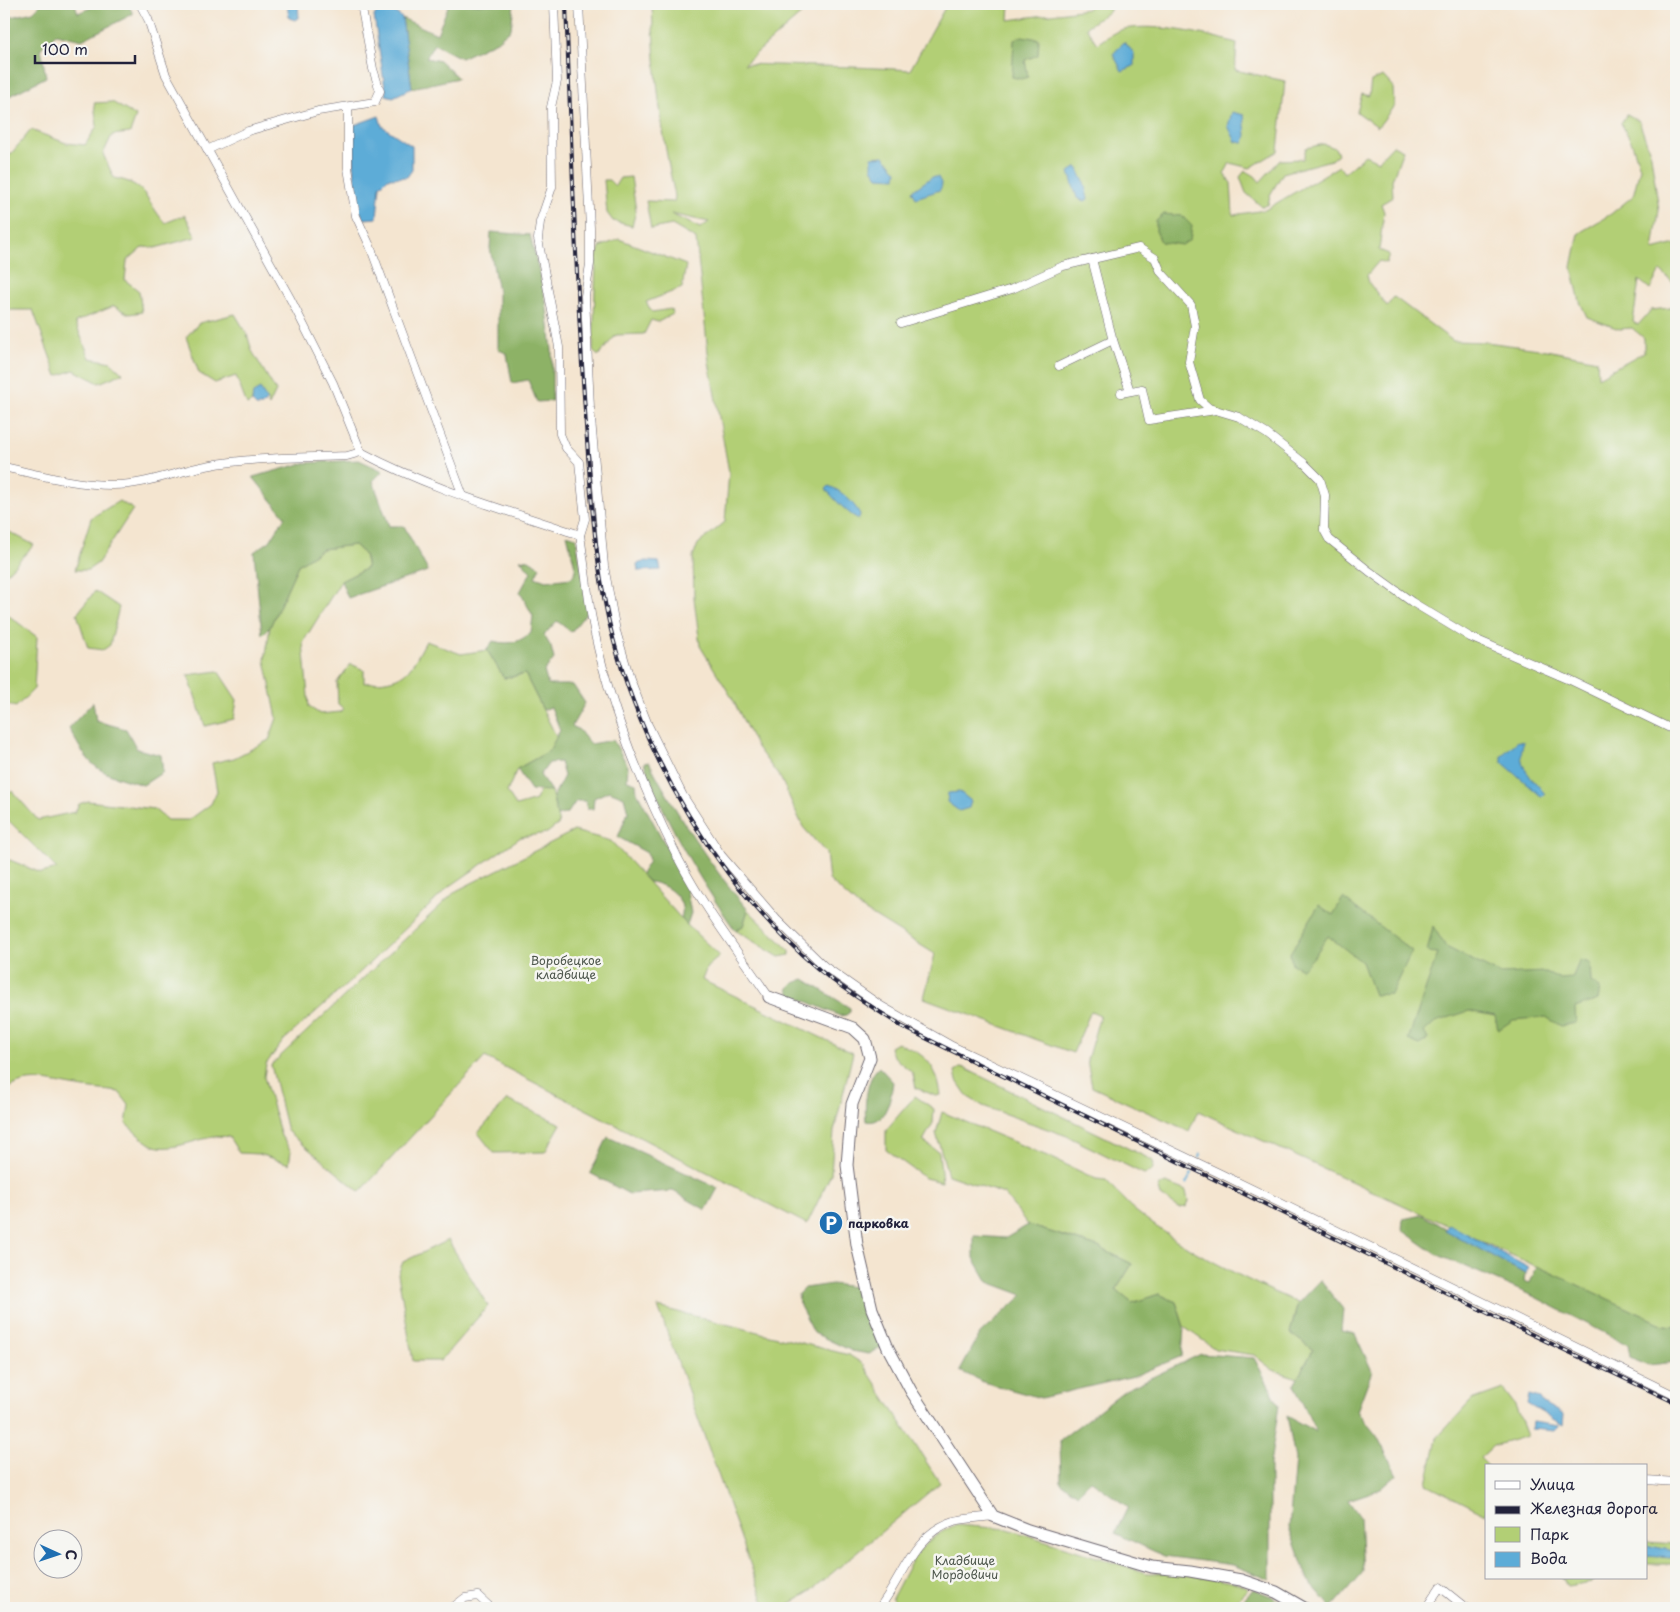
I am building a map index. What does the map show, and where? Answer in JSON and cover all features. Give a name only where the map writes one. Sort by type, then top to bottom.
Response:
[{"type":"street","points":[[140,4],[148,19],[166,75],[292,300],[334,383],[361,452],[389,467],[463,496],[580,535]]},
{"type":"street","points":[[208,150],[248,131],[332,107],[348,107],[376,102],[380,91],[373,69],[362,4]]},
{"type":"street","points":[[554,4],[557,81],[551,107],[552,187],[540,222],[538,239],[559,347],[560,434],[566,448],[579,462],[585,519],[580,535],[591,615],[609,686],[643,785],[680,862],[723,931],[769,997],[853,1028],[865,1040],[870,1058],[852,1104],[848,1165],[856,1245],[872,1309],[888,1348],[911,1391],[993,1516]]},
{"type":"street","points":[[579,4],[590,228],[590,264],[585,296],[591,418],[604,566],[616,631],[630,679],[648,725],[683,796],[721,854],[777,920],[818,960],[881,1006],[950,1045],[1220,1173],[1676,1396]]},
{"type":"street","points":[[348,107],[348,168],[356,216],[370,246],[463,496]]},
{"type":"street","points":[[901,323],[1012,289],[1063,266],[1138,248],[1155,258],[1161,272],[1191,305],[1195,326],[1189,362],[1200,400],[1216,410],[1239,417],[1267,434],[1304,462],[1320,479],[1325,495],[1324,530],[1329,539],[1390,587],[1470,637],[1568,679],[1676,730]]},
{"type":"street","points":[[1092,259],[1113,340],[1130,391]]},
{"type":"street","points":[[1060,366],[1113,340]]},
{"type":"street","points":[[1121,393],[1142,389],[1149,420],[1216,410]]},
{"type":"street","points":[[4,467],[73,482],[113,485],[140,482],[205,466],[236,461],[347,456],[361,452]]},
{"type":"street","points":[[1648,1480],[1676,1482]]},
{"type":"street","points":[[879,1608],[917,1545],[934,1530],[954,1521],[993,1516],[1028,1530],[1152,1567],[1190,1571],[1241,1580],[1276,1592],[1304,1608]]},
{"type":"street","points":[[1426,1608],[1440,1587],[1466,1608]]},
{"type":"street","points":[[452,1608],[465,1598],[478,1596],[491,1608]]},
{"type":"green space","points":[[41,4],[75,4],[78,13],[100,4],[128,4],[133,14],[82,40],[56,34],[41,48],[46,77],[4,99],[4,13],[7,18],[33,12]]},
{"type":"green space","points":[[449,4],[514,4],[511,29],[497,41],[461,58],[434,44],[426,58],[440,61],[458,78],[412,88],[402,18],[437,34]]},
{"type":"green space","points":[[652,4],[813,4],[744,64],[910,70],[947,4],[1010,4],[1009,20],[1087,9],[1091,4],[1110,4],[1110,11],[1086,27],[1097,44],[1110,35],[1124,29],[1151,27],[1196,33],[1237,43],[1235,70],[1285,81],[1278,151],[1250,168],[1230,163],[1224,174],[1231,183],[1233,215],[1265,210],[1339,166],[1344,173],[1365,155],[1378,161],[1393,145],[1403,150],[1392,180],[1393,197],[1381,204],[1384,212],[1379,250],[1389,254],[1386,263],[1379,261],[1367,275],[1369,283],[1387,306],[1394,297],[1453,341],[1486,342],[1546,350],[1597,360],[1598,377],[1644,352],[1644,338],[1632,328],[1619,329],[1587,317],[1580,302],[1572,267],[1579,233],[1611,214],[1633,196],[1640,168],[1632,143],[1621,123],[1627,114],[1639,121],[1651,155],[1659,210],[1653,250],[1676,244],[1676,285],[1660,271],[1650,289],[1639,280],[1633,322],[1638,325],[1651,310],[1670,308],[1676,305],[1676,1326],[1664,1325],[1198,1111],[1189,1131],[1092,1087],[1087,1060],[1100,1015],[1091,1011],[1073,1053],[924,998],[935,954],[859,907],[829,880],[826,853],[803,827],[781,779],[756,746],[732,698],[700,646],[694,598],[693,556],[698,544],[725,522],[729,472],[709,362],[696,239],[672,225],[651,229],[646,201],[674,202],[675,196],[662,125],[656,77]],"holes":[[[671,214],[709,222],[700,228]]]},
{"type":"green space","points":[[1022,36],[1039,39],[1038,55],[1025,60],[1028,77],[1021,79],[1012,77],[1014,40]]},
{"type":"green space","points":[[1383,76],[1393,87],[1394,106],[1378,127],[1357,112],[1362,94],[1369,96],[1371,81]]},
{"type":"green space","points":[[112,102],[136,116],[130,133],[112,135],[103,154],[114,178],[134,184],[140,189],[165,223],[185,215],[196,237],[155,248],[143,247],[127,261],[125,280],[139,291],[142,312],[129,314],[114,306],[75,322],[90,358],[111,362],[123,373],[99,383],[74,370],[57,376],[33,310],[4,310],[4,162],[31,130],[66,143],[85,145],[97,126],[94,103]]},
{"type":"green space","points":[[1324,144],[1335,148],[1338,154],[1331,160],[1283,173],[1270,195],[1268,205],[1261,206],[1246,193],[1240,177],[1245,171],[1255,176],[1260,182],[1280,160],[1303,159],[1306,148]]},
{"type":"green space","points":[[631,177],[636,211],[632,226],[613,221],[607,213],[604,180],[609,180],[615,186],[620,178]]},
{"type":"green space","points":[[1164,214],[1182,216],[1192,226],[1190,240],[1182,245],[1161,242],[1156,231],[1156,221]]},
{"type":"green space","points":[[491,232],[530,235],[546,301],[552,350],[552,401],[537,402],[528,380],[512,383],[507,354],[498,349],[498,292],[490,248]]},
{"type":"green space","points":[[619,239],[686,265],[682,288],[646,302],[652,312],[671,309],[673,314],[658,322],[651,320],[644,334],[616,335],[598,356],[593,350],[596,260],[600,247]]},
{"type":"green space","points":[[235,314],[247,334],[252,351],[276,391],[269,406],[266,398],[253,393],[252,402],[247,405],[236,376],[215,383],[199,373],[186,337],[199,323]]},
{"type":"green space","points":[[359,460],[383,471],[373,481],[389,526],[404,526],[428,571],[348,598],[341,581],[367,568],[364,554],[354,545],[322,549],[298,565],[270,627],[262,635],[254,552],[270,541],[285,517],[253,477],[304,463]]},
{"type":"green space","points":[[119,501],[133,509],[98,563],[88,570],[75,570],[91,518]]},
{"type":"green space","points":[[4,529],[34,545],[4,576]]},
{"type":"green space","points":[[567,534],[576,537],[588,611],[571,632],[557,621],[544,635],[551,647],[554,659],[544,671],[548,685],[573,685],[585,703],[572,726],[579,730],[590,744],[613,740],[628,766],[627,780],[636,783],[637,792],[685,881],[691,913],[687,925],[681,918],[681,904],[674,893],[662,885],[649,882],[641,874],[649,861],[647,853],[618,837],[628,812],[624,797],[609,791],[594,798],[593,809],[587,809],[585,801],[576,801],[568,813],[557,816],[553,797],[564,776],[560,762],[549,763],[540,775],[551,791],[531,790],[517,769],[549,751],[560,730],[551,707],[543,710],[525,674],[504,678],[487,650],[493,641],[514,642],[531,632],[533,616],[520,592],[531,572],[520,559],[529,560],[540,567],[535,577],[546,581],[571,578],[576,571]]},
{"type":"green space","points":[[354,545],[364,554],[367,568],[341,581],[303,642],[309,707],[320,714],[341,712],[344,709],[338,704],[337,682],[351,664],[364,670],[364,683],[388,681],[397,678],[409,669],[426,641],[461,654],[487,650],[504,678],[525,674],[557,738],[549,751],[517,769],[507,792],[516,806],[536,800],[541,789],[551,791],[559,824],[547,833],[521,837],[449,887],[353,979],[284,1040],[266,1064],[264,1077],[281,1136],[291,1151],[289,1164],[259,1154],[239,1153],[229,1137],[220,1136],[168,1147],[158,1147],[150,1144],[126,1124],[129,1105],[119,1092],[37,1080],[22,1082],[4,1090],[4,862],[10,860],[41,873],[57,869],[4,816],[4,798],[12,791],[38,820],[75,812],[79,804],[88,801],[154,809],[167,820],[189,820],[211,804],[217,791],[212,763],[234,758],[269,740],[277,718],[265,660],[270,627],[298,565],[322,549]]},
{"type":"green space","points":[[95,591],[119,607],[110,645],[103,650],[88,648],[77,614]]},
{"type":"green space","points":[[4,612],[37,637],[34,689],[16,707],[4,703]]},
{"type":"green space","points":[[218,671],[237,700],[234,719],[205,726],[188,675]]},
{"type":"green space","points":[[93,702],[96,721],[126,729],[137,749],[161,755],[163,772],[143,785],[105,772],[90,762],[69,728]]},
{"type":"green space","points":[[649,762],[694,839],[748,910],[743,926],[735,930],[708,890],[684,849],[662,807],[644,763]]},
{"type":"green space","name":"Воробецкое кладбище","points":[[574,831],[611,841],[687,925],[720,956],[707,967],[702,980],[853,1053],[834,1131],[831,1174],[807,1224],[485,1057],[360,1192],[287,1131],[271,1065],[456,891]]},
{"type":"green space","points":[[1343,898],[1412,951],[1391,994],[1374,995],[1362,962],[1328,936],[1313,958],[1302,969],[1292,964],[1290,953],[1319,905],[1333,915]]},
{"type":"green space","points":[[748,910],[790,951],[790,955],[779,957],[735,930],[743,926]]},
{"type":"green space","points":[[1433,926],[1446,947],[1500,974],[1546,972],[1561,979],[1572,978],[1580,960],[1590,963],[1591,982],[1600,988],[1598,1000],[1575,1008],[1576,1023],[1561,1026],[1546,1017],[1513,1020],[1498,1030],[1495,1016],[1469,1011],[1435,1022],[1424,1032],[1428,1039],[1420,1045],[1408,1040],[1438,953],[1427,952]]},
{"type":"green space","points":[[804,979],[850,1008],[850,1012],[840,1016],[790,994],[788,989],[794,983]]},
{"type":"green space","points":[[897,1043],[915,1051],[928,1062],[936,1075],[941,1095],[936,1096],[916,1088],[913,1074],[891,1051],[890,1047]]},
{"type":"green space","points":[[879,1067],[893,1082],[891,1095],[883,1115],[873,1121],[866,1121],[865,1108],[869,1085],[871,1078]]},
{"type":"green space","points":[[962,1067],[1152,1160],[1154,1164],[1152,1171],[1144,1174],[1067,1136],[983,1106],[968,1097],[957,1081],[955,1071]]},
{"type":"green space","points":[[915,1096],[934,1109],[933,1123],[923,1141],[939,1152],[942,1182],[925,1178],[886,1150],[886,1130]]},
{"type":"green space","points":[[507,1100],[561,1124],[545,1152],[494,1153],[478,1133]]},
{"type":"green space","points":[[942,1112],[1052,1158],[1096,1179],[1106,1180],[1134,1209],[1176,1240],[1236,1274],[1298,1303],[1290,1333],[1313,1350],[1298,1378],[1273,1370],[1254,1355],[1215,1349],[1184,1327],[1176,1302],[1159,1294],[1132,1303],[1116,1290],[1132,1264],[1098,1247],[1028,1225],[1004,1194],[948,1175],[936,1133]]},
{"type":"green space","points":[[608,1137],[718,1188],[706,1210],[673,1191],[629,1194],[590,1173]]},
{"type":"green space","points":[[1166,1183],[1186,1191],[1188,1201],[1186,1207],[1179,1208],[1161,1196],[1158,1186]]},
{"type":"green space","points":[[1422,1215],[1525,1274],[1524,1281],[1530,1283],[1537,1266],[1664,1325],[1676,1326],[1676,1362],[1649,1365],[1630,1357],[1628,1345],[1535,1297],[1436,1254],[1402,1230],[1403,1219]]},
{"type":"green space","points":[[1028,1225],[1098,1247],[1132,1264],[1116,1290],[1132,1303],[1159,1294],[1176,1302],[1184,1327],[1182,1356],[1134,1376],[1041,1398],[983,1382],[960,1371],[980,1334],[1023,1295],[988,1282],[974,1258],[974,1236],[1006,1238]]},
{"type":"green space","points":[[448,1240],[488,1306],[440,1361],[413,1361],[398,1274],[403,1262]]},
{"type":"green space","points":[[1320,1280],[1343,1309],[1341,1331],[1355,1334],[1372,1371],[1357,1411],[1377,1436],[1397,1475],[1381,1489],[1348,1500],[1360,1517],[1363,1572],[1332,1608],[1308,1580],[1289,1528],[1295,1459],[1287,1416],[1316,1432],[1294,1385],[1313,1350],[1290,1333],[1298,1303]]},
{"type":"green space","points":[[832,1284],[861,1288],[883,1347],[869,1354],[852,1351],[814,1333],[800,1306],[798,1294],[804,1288]]},
{"type":"green space","points":[[658,1307],[849,1355],[863,1364],[940,1483],[807,1594],[782,1608],[766,1608]]},
{"type":"green space","points":[[1201,1354],[1254,1358],[1279,1405],[1270,1464],[1270,1580],[1233,1565],[1164,1556],[1115,1533],[1128,1507],[1090,1480],[1078,1494],[1061,1483],[1060,1440],[1125,1390]]},
{"type":"green space","points":[[1503,1389],[1515,1405],[1527,1436],[1493,1446],[1480,1458],[1486,1464],[1485,1513],[1427,1484],[1437,1438],[1472,1400]]},
{"type":"green space","name":"Кладбище Мордовичи","points":[[955,1525],[1008,1529],[1147,1573],[1178,1573],[1238,1583],[1248,1588],[1231,1608],[899,1608],[892,1598],[916,1555],[931,1539]]},
{"type":"green space","points":[[1648,1542],[1676,1544],[1676,1564],[1648,1564]]},
{"type":"green space","points":[[1563,1580],[1594,1580],[1592,1582],[1567,1586]]},
{"type":"green space","points":[[1253,1589],[1271,1596],[1292,1608],[1237,1608]]},
{"type":"water","points":[[287,4],[298,4],[299,17],[295,20],[289,18]]},
{"type":"water","points":[[379,9],[395,12],[402,18],[412,88],[393,97],[386,95],[374,16]]},
{"type":"water","points":[[1124,42],[1134,53],[1134,66],[1122,71],[1113,54]]},
{"type":"water","points":[[1232,112],[1244,115],[1246,135],[1244,143],[1236,142],[1228,126]]},
{"type":"water","points":[[379,116],[382,126],[412,146],[412,170],[407,177],[388,178],[380,186],[377,218],[364,219],[357,201],[354,125]]},
{"type":"water","points":[[884,156],[897,171],[896,178],[878,177],[872,168],[872,157]]},
{"type":"water","points":[[1077,167],[1084,182],[1088,199],[1085,201],[1077,198],[1069,172]]},
{"type":"water","points":[[932,177],[938,177],[942,185],[940,190],[916,198],[912,191]]},
{"type":"water","points":[[260,389],[266,398],[266,402],[262,406],[256,406],[252,402],[253,393]]},
{"type":"water","points":[[829,486],[851,501],[860,514],[859,519],[846,511],[833,497],[826,489]]},
{"type":"water","points":[[646,561],[659,562],[661,570],[638,571],[637,564]]},
{"type":"water","points":[[1518,741],[1524,742],[1522,750],[1523,764],[1545,794],[1542,797],[1502,762],[1502,755]]},
{"type":"water","points":[[960,792],[971,801],[969,808],[959,811],[947,802],[948,793]]},
{"type":"water","points":[[1449,1224],[1529,1268],[1525,1274],[1445,1230]]},
{"type":"water","points":[[1529,1395],[1540,1398],[1543,1403],[1564,1415],[1563,1425],[1527,1404]]},
{"type":"water","points":[[1532,1422],[1560,1426],[1555,1431],[1531,1429]]},
{"type":"water","points":[[1648,1545],[1674,1551],[1671,1558],[1648,1556]]},
{"type":"waterway","points":[[1199,1158],[1201,1154]]},
{"type":"waterway","points":[[1186,1184],[1192,1173]]},
{"type":"railway","points":[[566,4],[581,347],[592,510],[599,567],[609,622],[629,689],[655,753],[688,815],[737,885],[781,934],[817,968],[847,991],[901,1026],[1504,1321],[1676,1403]]},
{"type":"place","name":"парковка","points":[[831,1223]]}]
